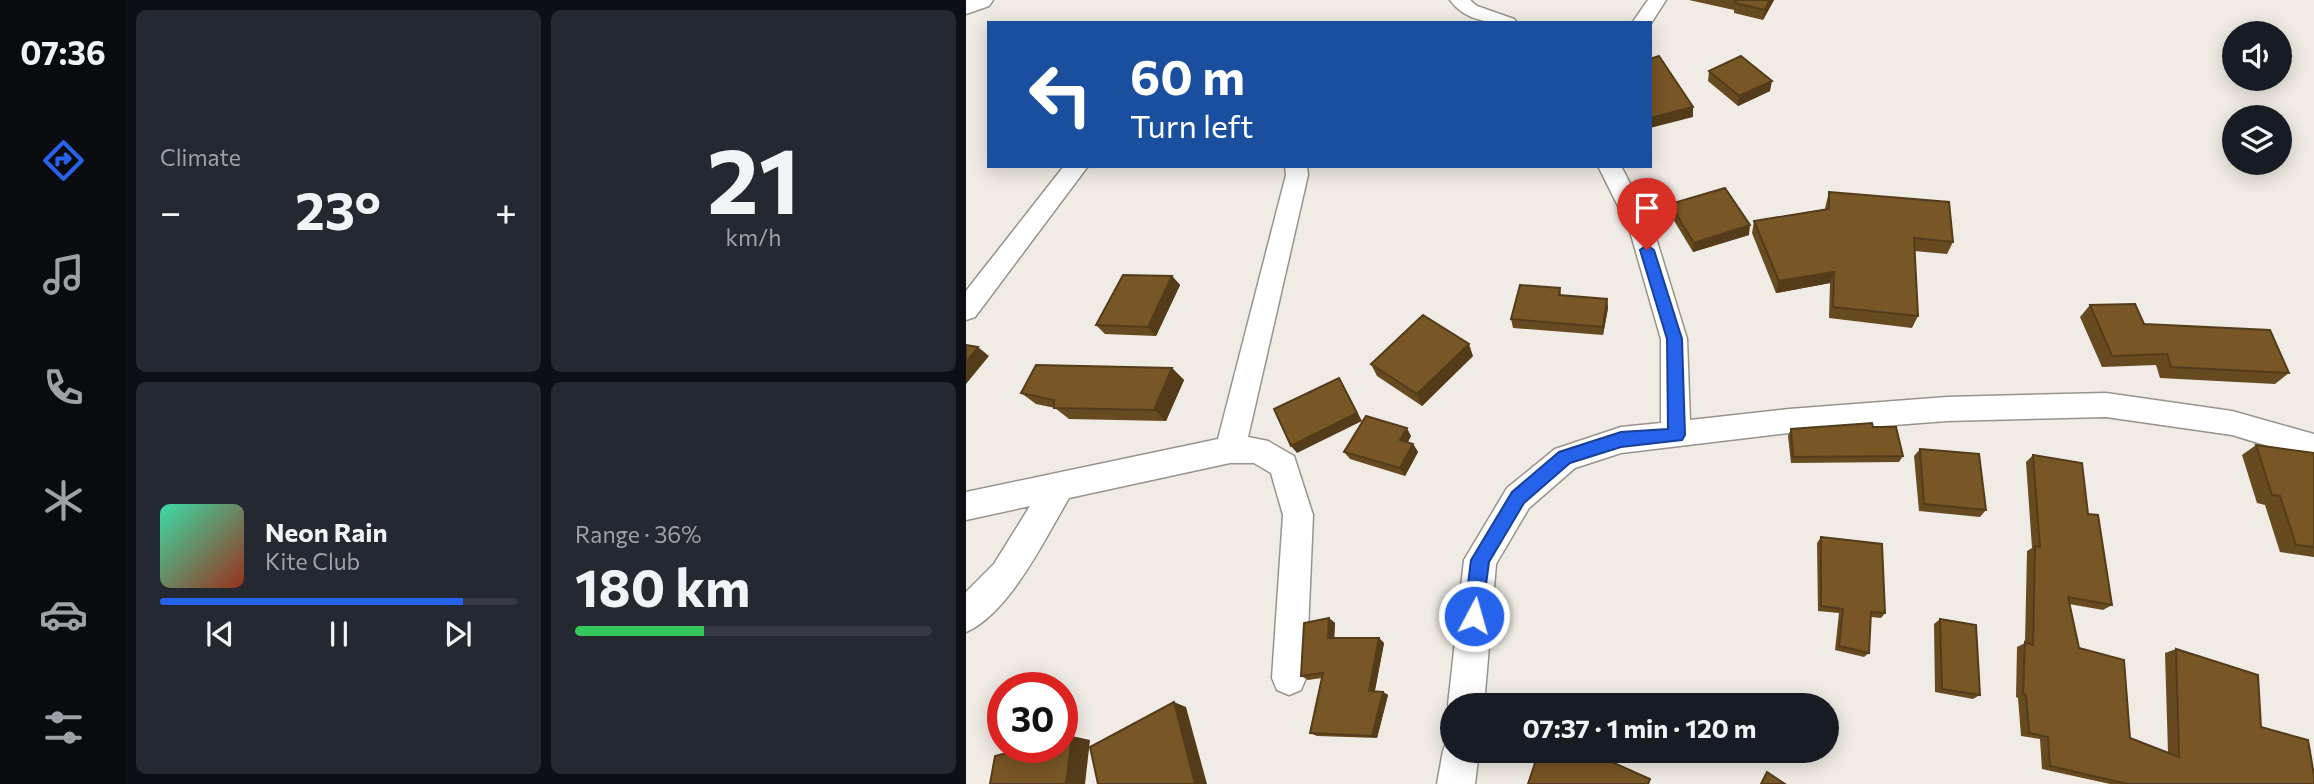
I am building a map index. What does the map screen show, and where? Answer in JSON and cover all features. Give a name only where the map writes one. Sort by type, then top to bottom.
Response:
[{"type":"highway","points":[[966,6],[980,0]]},
{"type":"street","points":[[1459,0],[1470,10],[1499,20]]},
{"type":"street","points":[[1643,21],[1657,0]]},
{"type":"street","points":[[966,310],[1075,168]]},
{"type":"street","points":[[1230,450],[1297,175],[1296,168]]},
{"type":"street","points":[[1610,168],[1640,228],[1674,339],[1676,435]]},
{"type":"street","points":[[1467,693],[1480,560],[1518,498],[1565,458],[1621,440],[1947,409],[2106,405],[2232,423],[2314,447]]},
{"type":"street","points":[[966,506],[1230,450],[1258,450],[1284,465],[1298,516],[1289,678]]},
{"type":"street","points":[[966,615],[1006,575],[1060,486]]},
{"type":"street","points":[[1456,784],[1459,763]]},
{"type":"building","points":[[1734,0],[1770,0],[1765,10],[1735,3]]},
{"type":"building","points":[[1659,56],[1693,107],[1652,117],[1652,58]]},
{"type":"building","points":[[1741,56],[1772,81],[1739,96],[1709,71]]},
{"type":"building","points":[[1725,188],[1750,225],[1694,243],[1670,204]]},
{"type":"building","points":[[1829,192],[1949,202],[1953,242],[1914,238],[1918,316],[1833,307],[1834,272],[1779,281],[1754,221],[1829,209]]},
{"type":"building","points":[[1123,275],[1172,276],[1148,327],[1096,325]]},
{"type":"building","points":[[1520,285],[1560,288],[1559,295],[1607,299],[1603,327],[1511,319]]},
{"type":"building","points":[[2135,304],[2144,324],[2270,330],[2289,373],[2171,367],[2167,354],[2112,356],[2090,305]]},
{"type":"building","points":[[1423,315],[1469,344],[1417,394],[1371,364]]},
{"type":"building","points":[[966,345],[978,347],[966,362]]},
{"type":"building","points":[[1036,365],[1172,368],[1154,410],[1054,408],[1054,400],[1021,393]]},
{"type":"building","points":[[1339,378],[1357,413],[1291,446],[1274,409]]},
{"type":"building","points":[[1366,416],[1407,428],[1400,440],[1413,444],[1400,468],[1344,452]]},
{"type":"building","points":[[1872,423],[1873,427],[1896,427],[1903,456],[1793,457],[1791,429]]},
{"type":"building","points":[[2256,445],[2314,453],[2314,547],[2296,545],[2280,496],[2272,495]]},
{"type":"building","points":[[1920,449],[1979,454],[1986,510],[1924,504]]},
{"type":"building","points":[[2033,455],[2082,463],[2088,514],[2098,515],[2112,605],[2068,597],[2079,648],[2124,660],[2130,738],[2179,757],[2176,649],[2258,675],[2261,727],[2308,740],[2314,784],[2128,784],[2050,766],[2048,737],[2029,733],[2026,695],[2023,694],[2025,642],[2033,645],[2035,546],[2040,547]]},
{"type":"building","points":[[1821,537],[1882,544],[1885,613],[1871,612],[1869,653],[1839,646],[1843,609],[1821,606]]},
{"type":"building","points":[[1329,618],[1328,638],[1379,638],[1369,691],[1383,692],[1372,736],[1310,733],[1323,673],[1301,676],[1304,623]]},
{"type":"building","points":[[1940,619],[1976,625],[1980,695],[1942,689]]},
{"type":"building","points":[[1174,702],[1195,784],[1098,784],[1090,747]]},
{"type":"building","points":[[994,763],[1069,763],[1066,784],[990,784]]},
{"type":"building","points":[[1535,763],[1614,763],[1650,779],[1648,784],[1528,784]]},
{"type":"building","points":[[1767,772],[1785,784],[1761,784]]},
{"type":"route","points":[[1474,616],[1480,560],[1518,498],[1565,458],[1621,440],[1676,435],[1674,339],[1647,250]]}]
